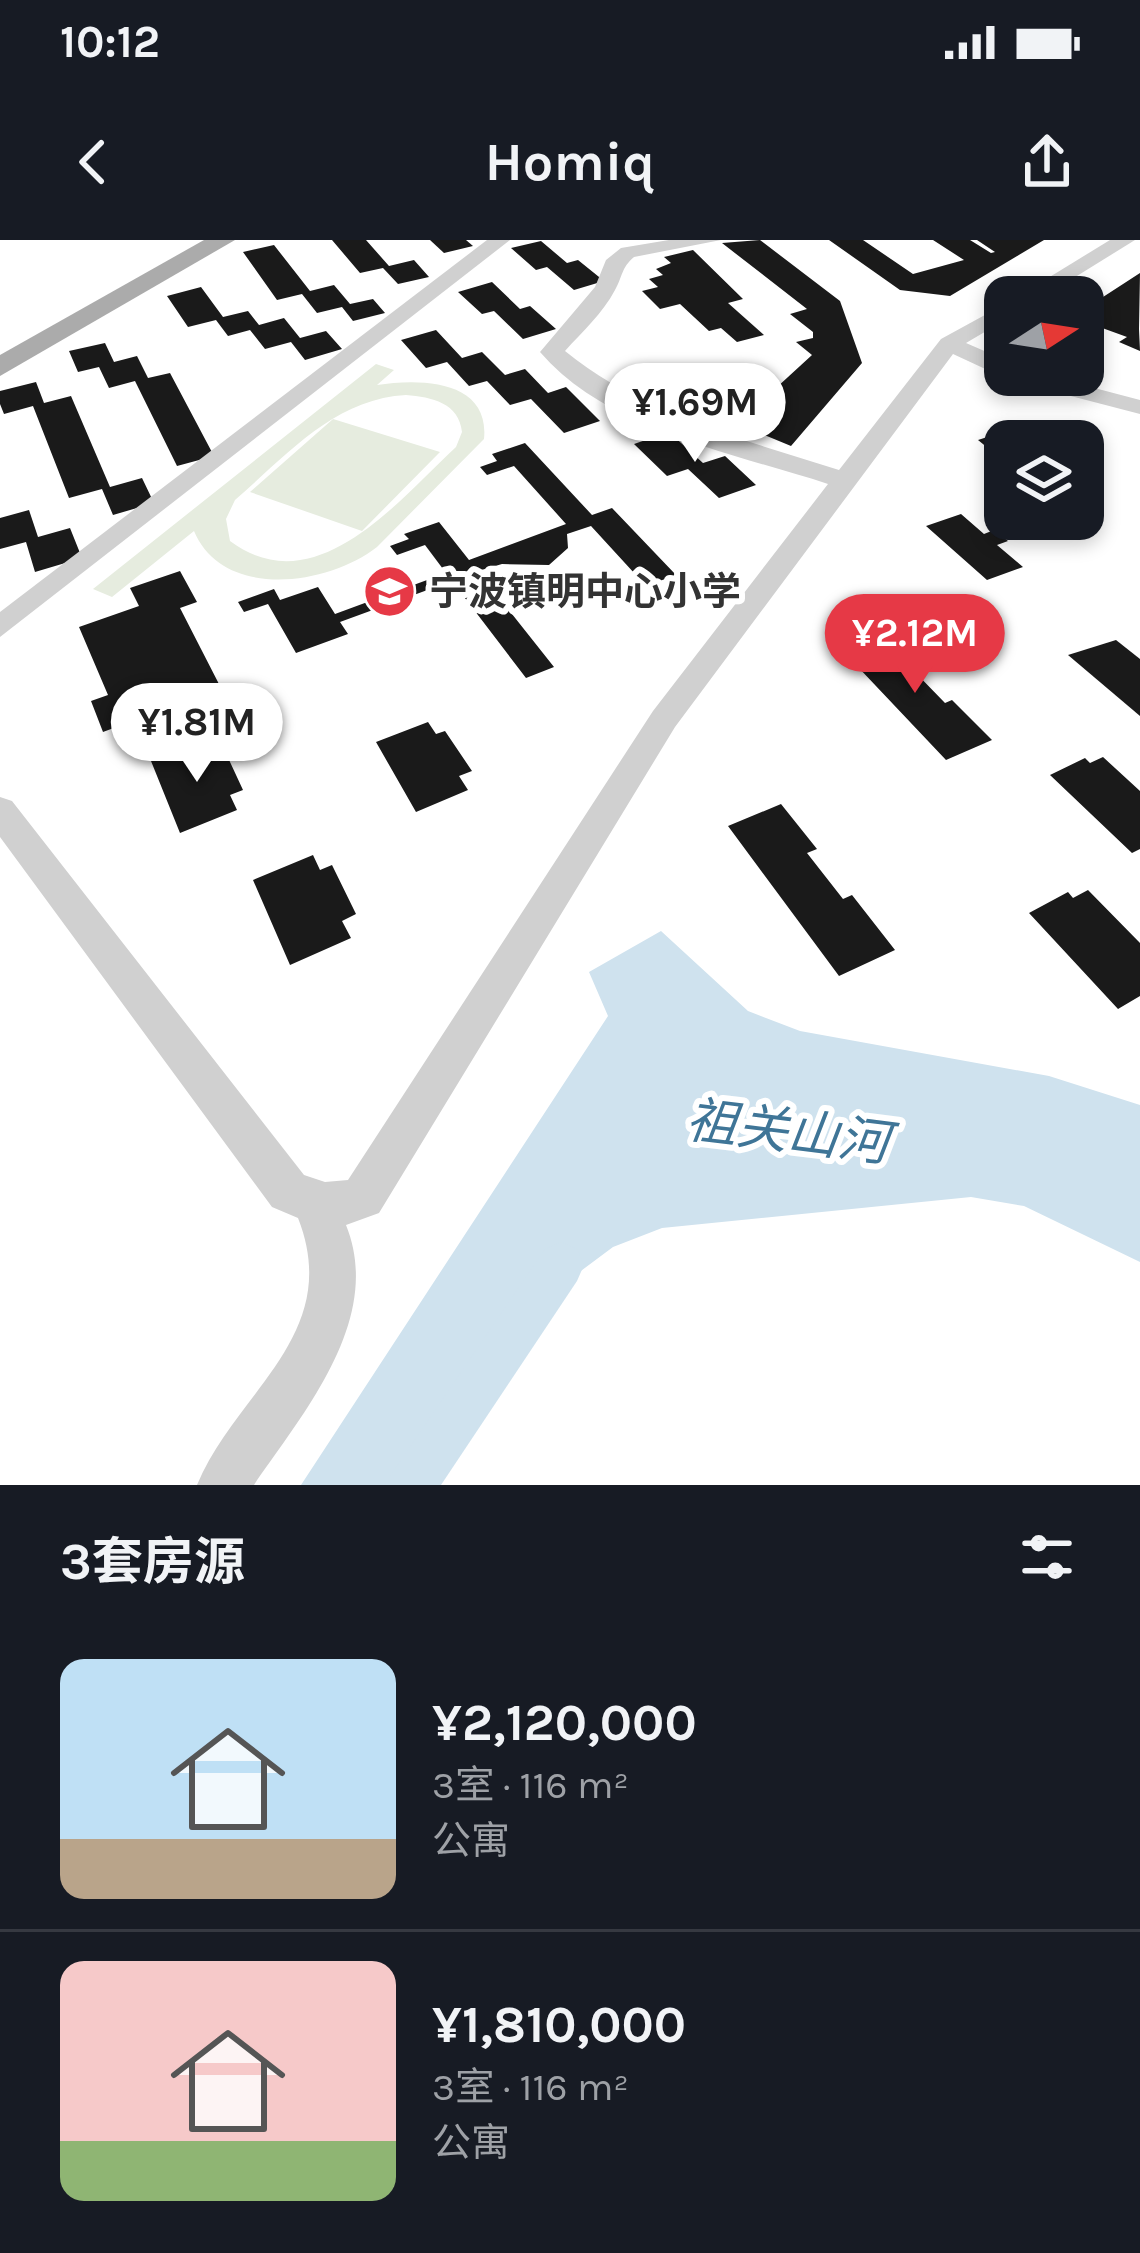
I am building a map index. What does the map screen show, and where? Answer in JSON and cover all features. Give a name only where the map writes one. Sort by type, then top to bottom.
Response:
[{"type":"main road","points":[[0,367],[222,240]]},
{"type":"street","points":[[0,627],[500,240]]},
{"type":"street","points":[[710,240],[628,253],[613,264],[606,288],[552,352],[583,381],[655,416],[845,481]]},
{"type":"street","points":[[1064,276],[1125,240]]},
{"type":"street","points":[[0,811],[288,1191],[316,1206],[343,1207],[363,1197],[380,1175],[664,719],[949,344],[984,323]]},
{"type":"street","points":[[949,344],[984,360]]},
{"type":"street","points":[[1098,396],[1140,407]]},
{"type":"street","points":[[223,1485],[308,1358],[330,1304],[334,1259],[316,1206]]},
{"type":"shaded area","points":[[376,364],[394,370],[377,385],[413,382],[449,387],[476,405],[483,419],[484,439],[377,547],[331,571],[278,580],[251,577],[208,553],[194,531],[112,597],[93,589]],"holes":[[[406,395],[450,408],[462,432],[456,447],[381,517],[324,554],[293,561],[262,558],[230,541],[226,519],[235,500],[293,448],[356,407]]]},
{"type":"shaded area","points":[[333,419],[440,452],[362,531],[250,492]]},
{"type":"water","points":[[661,931],[748,1011],[800,1031],[1049,1076],[1140,1105],[1140,1262],[1024,1206],[971,1197],[662,1228],[613,1247],[499,1332],[409,1485],[301,1485],[608,1016],[589,972]]},
{"type":"building","points":[[332,240],[366,240],[389,266],[414,260],[429,277],[398,284],[383,268],[360,273]]},
{"type":"building","points":[[430,240],[466,240],[473,246],[444,253]]},
{"type":"building","points":[[760,240],[840,301],[862,363],[791,446],[695,406],[702,401],[683,385],[714,375],[748,404],[764,399],[812,355],[796,342],[813,338],[813,332],[790,314],[807,309],[722,243]]},
{"type":"building","points":[[829,240],[863,240],[913,274],[964,260],[933,240],[970,240],[991,253],[995,252],[977,240],[1044,240],[950,296],[900,290]]},
{"type":"building","points":[[541,241],[567,263],[578,260],[604,281],[574,290],[547,267],[536,270],[511,248]]},
{"type":"building","points":[[274,245],[310,291],[334,285],[350,304],[373,299],[385,313],[353,321],[342,307],[317,313],[302,294],[277,300],[243,252]]},
{"type":"building","points":[[693,250],[743,299],[728,303],[764,335],[737,342],[721,328],[709,331],[680,304],[660,309],[642,291],[658,287],[649,279],[663,275],[656,269],[671,263],[664,257]]},
{"type":"building","points":[[1140,273],[1140,351],[1119,342],[1127,337],[1104,329],[1104,296]]},
{"type":"building","points":[[492,282],[520,309],[530,306],[556,329],[523,339],[494,311],[482,314],[458,292]]},
{"type":"building","points":[[201,287],[223,317],[248,311],[259,325],[284,318],[300,338],[326,331],[342,349],[305,360],[291,342],[265,349],[250,330],[228,336],[216,320],[188,327],[167,296]]},
{"type":"building","points":[[436,330],[462,358],[482,352],[505,375],[525,369],[548,393],[566,387],[600,421],[564,433],[531,399],[510,405],[487,381],[469,386],[447,362],[426,368],[401,340]]},
{"type":"building","points":[[105,343],[114,362],[137,356],[148,378],[170,373],[214,456],[177,466],[135,381],[109,388],[99,367],[78,372],[69,351]]},
{"type":"building","points":[[36,382],[44,403],[71,396],[110,487],[142,478],[154,503],[113,515],[102,489],[69,498],[33,406],[4,414],[0,404],[0,391]]},
{"type":"building","points":[[669,432],[703,463],[725,456],[756,485],[719,498],[688,469],[667,476],[634,444]]},
{"type":"building","points":[[525,443],[592,515],[612,508],[676,575],[646,586],[591,526],[567,534],[568,548],[549,565],[502,564],[478,571],[554,667],[526,678],[452,581],[340,622],[348,634],[296,653],[268,604],[244,612],[238,602],[274,589],[280,600],[318,587],[335,614],[446,573],[425,545],[397,555],[390,546],[409,539],[404,534],[439,522],[469,560],[566,524],[514,466],[487,475],[480,467],[497,461],[492,454]]},
{"type":"building","points":[[29,510],[38,537],[70,528],[82,558],[35,572],[26,542],[0,549],[0,518]]},
{"type":"building","points":[[961,514],[984,534],[984,540],[1008,541],[997,545],[1023,567],[987,580],[926,526]]},
{"type":"building","points":[[180,571],[197,602],[180,608],[221,688],[103,732],[91,701],[108,695],[79,627],[139,606],[130,588]]},
{"type":"building","points":[[885,631],[919,665],[911,668],[945,703],[952,700],[992,740],[946,760],[840,648]]},
{"type":"building","points":[[1116,640],[1140,659],[1140,716],[1068,655]]},
{"type":"building","points":[[428,722],[436,734],[445,731],[472,771],[459,776],[468,790],[416,812],[376,742]]},
{"type":"building","points":[[207,740],[213,753],[224,749],[243,790],[230,795],[237,810],[180,833],[151,761]]},
{"type":"building","points":[[1103,757],[1140,791],[1140,849],[1132,853],[1050,775],[1085,758],[1090,763]]},
{"type":"building","points":[[781,804],[817,849],[807,853],[843,899],[852,895],[895,950],[839,976],[728,826]]},
{"type":"building","points":[[313,855],[320,870],[332,865],[356,914],[342,921],[351,938],[290,965],[253,880]]},
{"type":"building","points":[[1088,890],[1140,943],[1140,996],[1118,1009],[1029,913],[1068,892],[1073,898]]},
{"type":"waterway","name":"祖关山河","points":[[410,1485],[561,1265]]},
{"type":"place","name":"宁波镇明中心小学","points":[[390,591]]}]
